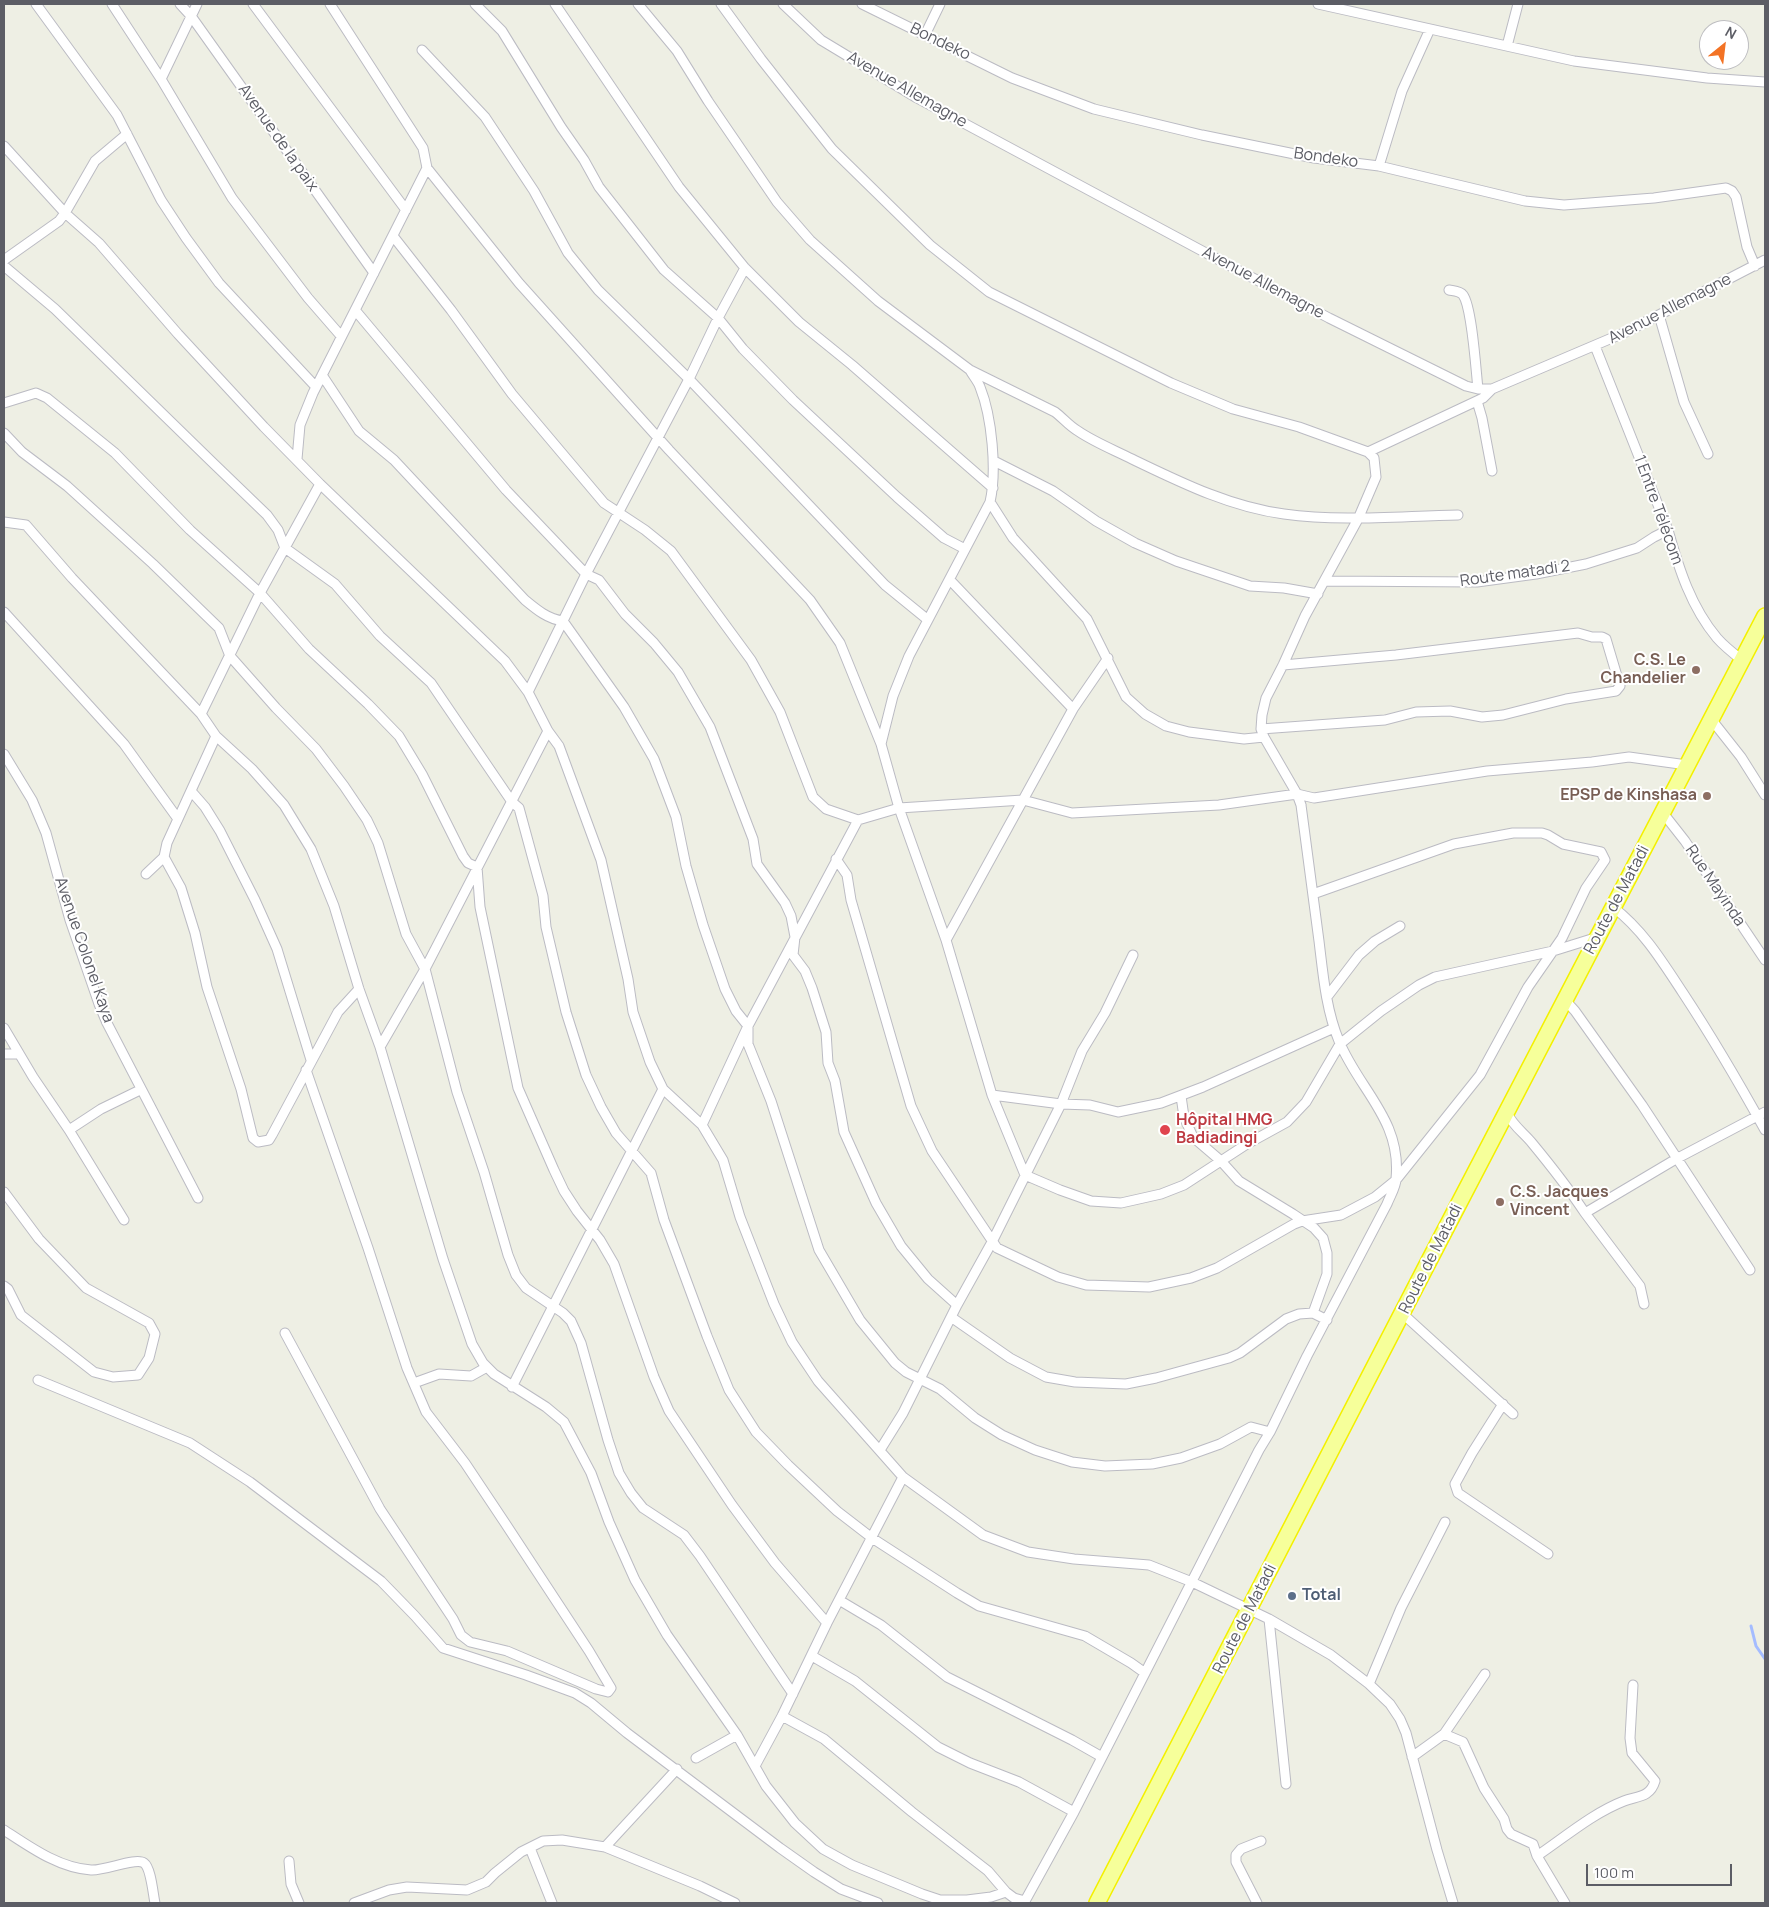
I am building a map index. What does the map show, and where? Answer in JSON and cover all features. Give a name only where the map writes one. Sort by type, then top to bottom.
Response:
[{"type":"highway","name":"Route de Matadi","points":[[1097,1903],[1765,616]]},
{"type":"street","points":[[36,4],[117,115],[161,200],[213,275],[316,387]]},
{"type":"street","points":[[112,4],[161,79],[232,198],[308,298],[341,336]]},
{"type":"street","name":"Avenue de la paix","points":[[180,4],[191,16],[374,273]]},
{"type":"street","points":[[161,79],[197,4]]},
{"type":"street","points":[[253,4],[406,210]]},
{"type":"street","points":[[330,4],[423,148],[427,168],[519,283],[810,600],[840,643],[881,744],[899,808],[946,940],[992,1095],[1025,1175],[1091,1201],[1121,1203],[1161,1194],[1184,1185],[1287,1122],[1306,1102],[1340,1044],[1381,1011],[1419,985],[1435,977],[1553,951],[1598,936]]},
{"type":"street","points":[[476,4],[502,32],[560,128],[584,160],[599,187],[664,270],[718,318],[743,349],[793,400],[927,524],[944,538],[965,549]]},
{"type":"street","points":[[555,4],[679,187],[745,268],[799,322],[860,371],[993,488]]},
{"type":"street","points":[[638,4],[677,51],[708,101],[777,202],[810,240],[878,301],[970,370],[1055,412],[1064,422],[1080,433],[1199,490],[1262,511],[1311,517],[1358,519],[1458,515]]},
{"type":"street","points":[[721,4],[761,59],[832,149],[930,244],[989,292],[1180,387],[1233,409],[1299,427],[1368,452],[1374,458],[1376,477],[1358,519],[1305,616],[1283,666],[1266,698],[1262,715],[1263,733],[1301,804],[1327,997],[1334,1028],[1340,1044],[1380,1108],[1390,1130],[1395,1152],[1396,1180],[1387,1204],[1173,1616],[1074,1812],[1026,1901],[1014,1898],[1006,1892],[988,1871],[912,1812],[824,1739],[782,1716]]},
{"type":"street","name":"Avenue Allemagne","points":[[783,4],[821,40],[917,98],[1329,318],[1466,386],[1478,389],[1492,389],[1595,346],[1765,260]]},
{"type":"street","name":"Bondeko","points":[[862,4],[1012,78],[1094,109],[1202,135],[1305,156],[1379,166],[1525,201],[1564,205],[1654,198],[1726,188],[1732,191],[1736,197],[1747,247],[1754,266]]},
{"type":"street","points":[[925,35],[940,4]]},
{"type":"street","points":[[1318,4],[1574,61],[1707,78],[1765,82]]},
{"type":"street","points":[[1507,46],[1518,4]]},
{"type":"street","points":[[1379,166],[1402,91],[1430,29]]},
{"type":"street","points":[[422,50],[484,117],[534,191],[568,253],[598,290],[689,379],[885,584],[928,620]]},
{"type":"street","points":[[4,260],[60,221],[95,161],[127,134]]},
{"type":"street","points":[[4,146],[65,213],[99,243],[178,334],[320,484],[504,661],[528,692],[548,731],[559,746],[601,860],[628,979],[633,1012],[650,1062],[663,1089],[702,1125],[723,1160],[740,1217],[774,1304],[792,1342],[818,1382],[903,1477],[983,1536],[1028,1552],[1074,1559],[1149,1565],[1192,1582],[1269,1619],[1330,1654],[1369,1684],[1390,1704],[1400,1719],[1406,1733],[1453,1903]]},
{"type":"street","points":[[297,459],[300,425],[316,387],[427,168]]},
{"type":"street","points":[[393,236],[451,310],[512,394],[604,503],[645,530],[671,551],[751,660],[780,712],[813,797],[826,810],[858,820],[899,808],[1023,800],[1072,813],[1219,805],[1297,794],[1314,798],[1487,771],[1629,757],[1687,765]]},
{"type":"street","points":[[4,266],[56,309],[267,515],[278,530],[285,548],[335,584],[380,636],[431,683],[512,802],[519,808],[542,896],[546,927],[564,1003],[586,1075],[616,1134],[651,1172],[664,1220],[729,1390],[756,1432],[837,1511],[872,1538],[979,1606],[1084,1636],[1145,1673]]},
{"type":"street","points":[[528,692],[586,574],[745,268]]},
{"type":"street","points":[[1449,290],[1458,292],[1464,297],[1472,328],[1478,389]]},
{"type":"street","points":[[355,310],[506,490],[586,574],[598,580],[625,614],[654,643],[678,672],[710,727],[753,839],[756,864],[785,902],[791,916],[795,937],[793,955],[805,971],[826,1032],[828,1062],[835,1081],[844,1132],[876,1203],[901,1246],[928,1279],[957,1305]]},
{"type":"street","points":[[1659,315],[1684,402],[1708,454]]},
{"type":"street","name":"1 Entre Télécom","points":[[1595,346],[1668,530],[1676,558],[1692,600],[1704,621],[1719,640],[1743,661]]},
{"type":"street","points":[[881,744],[893,696],[909,656],[990,502],[993,488],[994,461],[986,408],[980,386],[970,370]]},
{"type":"street","points":[[322,375],[359,432],[394,460],[525,600],[538,611],[553,619],[563,620],[624,707],[654,759],[676,817],[686,866],[702,925],[725,989],[736,1010],[748,1026],[748,1044],[771,1101],[819,1250],[860,1320],[894,1363],[919,1379],[940,1388],[975,1418],[1002,1435],[1035,1450],[1072,1462],[1105,1466],[1152,1464],[1180,1458],[1220,1444],[1251,1427],[1270,1432]]},
{"type":"street","points":[[1368,452],[1477,401],[1492,389]]},
{"type":"street","points":[[4,403],[36,393],[47,398],[116,453],[190,530],[260,594],[309,649],[399,736],[422,774],[463,856],[468,863],[477,867]]},
{"type":"street","points":[[1477,401],[1492,470]]},
{"type":"street","points":[[4,433],[22,452],[67,486],[219,628],[230,656],[276,708],[316,748],[367,820],[378,843],[406,934],[425,969],[457,1092],[516,1275],[526,1288],[552,1305],[571,1321],[581,1343],[619,1473],[631,1494],[643,1508],[684,1535],[793,1694]]},
{"type":"street","points":[[994,461],[1053,491],[1096,521],[1176,561],[1250,586],[1284,588],[1318,594]]},
{"type":"street","points":[[202,714],[260,594],[320,484]]},
{"type":"street","points":[[990,502],[1013,538],[1087,619],[1126,697],[1145,714],[1166,726],[1189,732],[1244,739],[1263,733],[1385,720],[1416,712],[1450,711],[1482,717],[1503,715],[1566,699],[1616,691],[1620,686],[1606,639],[1578,633],[1396,655],[1283,666]]},
{"type":"street","points":[[4,522],[26,525],[79,585],[202,714],[216,736],[269,786],[284,805],[311,849],[334,906],[359,989],[380,1047],[446,1267],[472,1344],[487,1367],[512,1387],[546,1407],[564,1422],[591,1473],[609,1522],[635,1580],[667,1635],[737,1735],[766,1786],[796,1823],[824,1849],[852,1865],[940,1900],[967,1900],[991,1897],[1006,1892]]},
{"type":"street","name":"Route matadi 2","points":[[1325,581],[1477,582],[1526,575],[1586,564],[1637,548],[1668,530]]},
{"type":"street","points":[[950,580],[1073,709]]},
{"type":"street","points":[[4,612],[124,744],[178,819]]},
{"type":"street","points":[[946,940],[1073,709],[1108,658]]},
{"type":"street","points":[[1711,719],[1741,757],[1765,796]]},
{"type":"street","points":[[380,1047],[425,969],[548,731]]},
{"type":"street","points":[[146,874],[164,857],[167,843],[216,736]]},
{"type":"street","name":"Avenue Colonel Kaya","points":[[4,754],[32,800],[43,825],[70,920],[99,1004],[140,1090],[156,1115],[198,1198]]},
{"type":"street","points":[[191,791],[220,831],[274,941],[294,999],[311,1060]]},
{"type":"street","name":"Rue Mayinda","points":[[1663,812],[1765,960]]},
{"type":"street","points":[[702,1125],[748,1026],[858,820]]},
{"type":"street","points":[[836,859],[847,875],[851,900],[911,1106],[932,1151],[997,1248],[1058,1277],[1086,1285],[1148,1287],[1191,1278],[1217,1268],[1302,1220],[1341,1215],[1375,1197],[1396,1180],[1480,1076],[1528,987],[1566,930],[1590,882],[1605,860],[1601,852],[1563,844],[1542,833],[1513,833],[1454,844],[1313,894]]},
{"type":"street","points":[[164,857],[181,888],[195,933],[207,987],[241,1089],[254,1138],[258,1142],[268,1140],[272,1136],[338,1012],[359,989]]},
{"type":"street","points":[[477,867],[480,907],[518,1088],[536,1133],[564,1191],[600,1240],[614,1264],[654,1377],[669,1411],[732,1505],[775,1563],[827,1623]]},
{"type":"street","points":[[1613,907],[1631,921],[1656,952],[1761,1114],[1765,1130]]},
{"type":"street","points":[[1327,997],[1359,954],[1375,941],[1400,926]]},
{"type":"street","points":[[880,1450],[903,1413],[957,1305],[992,1242],[1061,1104],[1082,1051],[1105,1013],[1134,955]]},
{"type":"street","points":[[1565,1000],[1575,1011],[1642,1105],[1750,1270]]},
{"type":"street","points":[[4,1028],[124,1220]]},
{"type":"street","points":[[992,1095],[1028,1098],[1061,1104],[1090,1105],[1118,1112],[1161,1103],[1181,1096],[1334,1028]]},
{"type":"street","points":[[4,1054],[19,1054]]},
{"type":"street","points":[[285,1333],[376,1501],[453,1619],[461,1635],[470,1642],[506,1651],[596,1689],[608,1692],[611,1688],[589,1651],[465,1463],[426,1412],[414,1383],[306,1070]]},
{"type":"street","points":[[512,1387],[663,1089]]},
{"type":"street","points":[[69,1130],[101,1109],[140,1090]]},
{"type":"street","points":[[1181,1096],[1184,1117],[1193,1137],[1221,1161],[1239,1180],[1314,1228],[1323,1238],[1327,1253],[1327,1274],[1313,1313]]},
{"type":"street","points":[[1507,1113],[1514,1126],[1526,1136],[1544,1157],[1640,1286],[1644,1304]]},
{"type":"street","points":[[1585,1213],[1676,1159],[1761,1114]]},
{"type":"street","points":[[4,1192],[39,1239],[86,1288],[150,1323],[155,1334],[149,1358],[138,1375],[113,1377],[94,1372],[20,1315],[8,1289],[4,1286]]},
{"type":"street","points":[[951,1317],[1010,1358],[1046,1377],[1075,1382],[1126,1384],[1156,1378],[1229,1358],[1240,1353],[1286,1319],[1299,1314],[1313,1313],[1327,1320]]},
{"type":"street","points":[[1403,1314],[1513,1414]]},
{"type":"street","points":[[414,1383],[439,1374],[471,1376],[487,1367]]},
{"type":"street","points":[[38,1380],[190,1442],[250,1482],[381,1581],[416,1616],[443,1648],[575,1693],[591,1703],[627,1733],[814,1872],[841,1889],[878,1903]]},
{"type":"street","points":[[1503,1404],[1455,1484],[1458,1493],[1548,1554]]},
{"type":"street","points":[[755,1766],[903,1477]]},
{"type":"street","points":[[1369,1684],[1402,1608],[1445,1522]]},
{"type":"street","points":[[839,1600],[881,1625],[947,1676],[1102,1757]]},
{"type":"street","points":[[1269,1619],[1286,1784]]},
{"type":"street","points":[[812,1656],[855,1681],[938,1748],[1018,1782],[1074,1812]]},
{"type":"street","points":[[1412,1757],[1444,1734],[1485,1674]]},
{"type":"street","points":[[1537,1856],[1614,1805],[1628,1799],[1641,1797],[1653,1787],[1655,1781],[1632,1754],[1630,1738],[1633,1685]]},
{"type":"street","points":[[1444,1734],[1463,1742],[1484,1788],[1504,1819],[1507,1829],[1511,1834],[1533,1844],[1537,1856],[1565,1903]]},
{"type":"street","points":[[696,1758],[737,1735]]},
{"type":"street","points":[[605,1847],[677,1769]]},
{"type":"street","points":[[4,1830],[40,1853],[68,1866],[93,1870],[112,1868],[134,1860],[143,1862],[147,1867],[155,1903]]},
{"type":"street","points":[[354,1903],[389,1890],[407,1887],[467,1890],[486,1882],[521,1852],[543,1841],[562,1840],[605,1847],[700,1886],[733,1903]]},
{"type":"street","points":[[1254,1902],[1236,1862],[1236,1856],[1241,1849],[1261,1841]]},
{"type":"street","points":[[530,1848],[552,1903]]},
{"type":"street","points":[[289,1861],[291,1884],[299,1903]]},
{"type":"waterway","points":[[1751,1626],[1756,1646],[1765,1659]]},
{"type":"place","name":"C.S. Le Chandelier","points":[[1696,670]]},
{"type":"place","name":"EPSP de Kinshasa","points":[[1707,796]]},
{"type":"place","name":"Hôpital HMG Badiadingi","points":[[1165,1130]]},
{"type":"place","name":"C.S. Jacques Vincent","points":[[1500,1202]]},
{"type":"place","name":"Total","points":[[1292,1596]]}]
